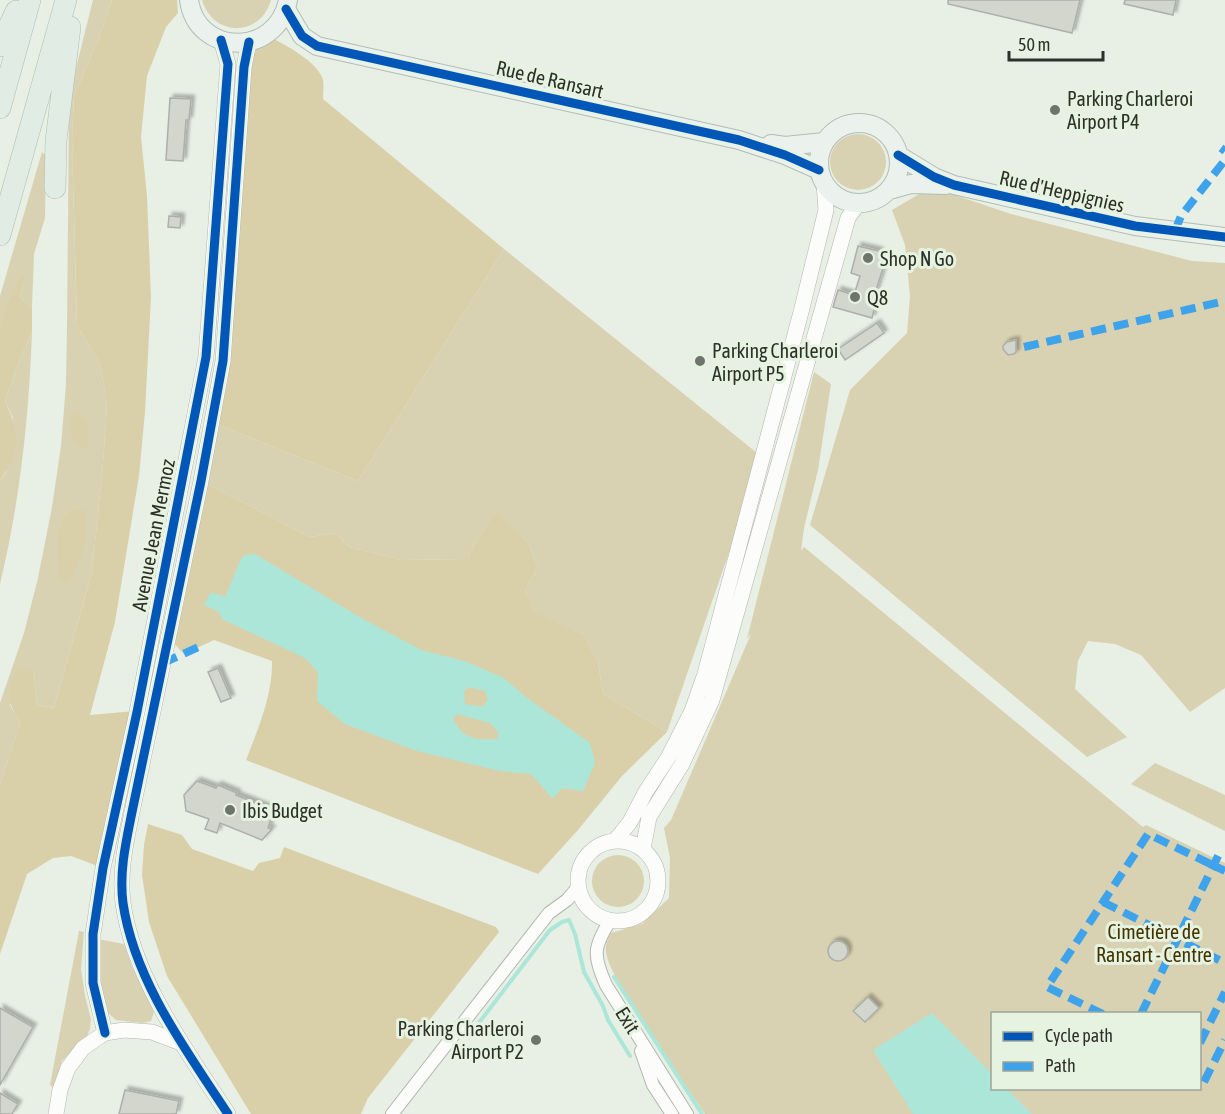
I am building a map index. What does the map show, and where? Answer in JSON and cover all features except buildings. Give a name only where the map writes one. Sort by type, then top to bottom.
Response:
[{"type":"highway","points":[[0,46],[22,0]]},
{"type":"highway","points":[[0,108],[30,0]]},
{"type":"highway","points":[[0,235],[66,0]]},
{"type":"highway","points":[[55,188],[56,141],[73,0]]},
{"type":"main road","points":[[189,0],[196,21],[207,33],[221,40],[235,43],[249,42],[266,35],[280,22],[287,4]]},
{"type":"main road","points":[[287,4],[302,36]]},
{"type":"main road","name":"Rue de Ransart","points":[[266,35],[302,36],[317,46],[739,140],[785,146],[824,142]]},
{"type":"main road","points":[[859,123],[873,125],[894,142],[898,155],[899,168],[896,180],[889,190],[872,201],[858,204],[844,201],[832,194],[821,177],[819,155],[824,142],[839,128],[859,123]]},
{"type":"main road","name":"Rue de Ransart","points":[[739,140],[785,155],[821,177]]},
{"type":"main road","name":"Rue d'Heppignies","points":[[898,155],[934,177],[954,185],[1135,226],[1225,237]]},
{"type":"main road","name":"Rue d'Heppignies","points":[[889,190],[911,184],[954,185]]},
{"type":"street","name":"Avenue Jean Mermoz","points":[[105,1033],[93,983],[93,934],[103,868],[137,712],[206,357],[228,64],[221,40]]},
{"type":"street","name":"Avenue Jean Mermoz","points":[[228,1114],[181,1043],[156,998],[131,939],[123,902],[122,866],[201,481],[223,361],[244,67],[249,42]]},
{"type":"street","points":[[615,841],[630,822],[645,793],[669,756],[692,711],[705,674],[826,210],[821,177]]},
{"type":"street","points":[[643,849],[649,817],[682,764],[712,700],[848,218],[858,204]]},
{"type":"street","points":[[615,841],[643,849],[656,867],[658,877],[655,898],[649,907],[631,919],[610,921],[589,909],[578,887],[580,868],[590,852],[615,841]]},
{"type":"street","points":[[392,1114],[549,913],[567,900],[578,887]]},
{"type":"street","name":"Exit","points":[[610,921],[597,942],[596,957],[606,985],[687,1114]]},
{"type":"street","points":[[619,1005],[646,1063],[653,1085],[672,1114]]},
{"type":"street","points":[[56,1114],[60,1090],[68,1068],[83,1048],[105,1033],[124,1030],[152,1032],[181,1043]]},
{"type":"green space","points":[[93,0],[112,0],[99,38],[74,96],[72,141],[77,325],[100,364],[107,403],[92,572],[54,708],[37,705],[33,672],[10,705],[20,723],[0,784],[0,703],[24,633],[38,578],[61,446],[66,384],[69,109],[76,68]]},
{"type":"green space","points":[[202,0],[271,0],[257,21],[236,28],[216,21]]},
{"type":"green space","points":[[852,134],[864,134],[874,138],[882,146],[886,162],[882,178],[874,186],[864,190],[852,190],[842,186],[834,178],[830,168],[830,156],[834,146],[842,138]]},
{"type":"green space","points":[[42,152],[46,155],[45,218],[34,254],[32,307],[20,298],[25,277],[0,328],[0,296]]},
{"type":"green space","points":[[931,187],[1011,214],[1192,261],[1225,263],[1225,688],[1190,712],[1141,655],[1115,644],[1088,641],[1078,661],[1075,689],[1127,737],[1087,757],[810,525],[850,390],[907,333],[910,296],[905,245],[892,210]]},
{"type":"green space","points":[[504,249],[762,457],[667,732],[603,694],[598,662],[584,635],[534,613],[525,590],[538,567],[528,542],[497,512],[474,545],[468,559],[402,560],[349,547],[335,533],[310,537],[201,481],[212,422],[358,481]]},
{"type":"green space","points":[[32,332],[29,396],[22,459],[13,522],[0,584],[0,480],[6,472],[13,418],[5,401]]},
{"type":"green space","name":"Cimetière de Ransart - Centre","points":[[814,372],[831,384],[818,470],[801,551],[804,547],[1143,827],[1146,825],[1225,863],[1225,1114],[705,1114],[632,1006],[609,964],[606,946],[611,933],[642,924],[669,898],[670,858],[664,828],[671,820],[751,634],[747,639]]},
{"type":"green space","points":[[1155,763],[1225,795],[1225,831],[1131,784]]},
{"type":"green space","points":[[618,855],[628,857],[636,863],[642,871],[644,881],[642,891],[636,899],[628,905],[618,907],[608,905],[600,899],[594,891],[592,881],[594,871],[600,863],[608,857]]},
{"type":"green space","points":[[79,931],[84,932],[81,969],[91,1019],[90,1029],[87,1036],[62,1061],[53,1087],[50,1085]]},
{"type":"green space","points":[[98,939],[124,944],[132,967],[154,1012],[151,1021],[142,1023],[116,1020],[106,1011],[101,999]]},
{"type":"shaded area","points":[[112,0],[177,0],[178,13],[166,27],[147,76],[141,137],[147,196],[151,297],[145,412],[139,476],[115,622],[90,715],[135,711],[103,868],[71,856],[53,858],[27,874],[0,954],[0,784],[20,723],[10,701],[11,683],[18,667],[33,672],[37,705],[54,708],[92,572],[107,403],[100,364],[77,325],[72,141],[74,96],[99,38]]},
{"type":"shaded area","points":[[266,35],[299,53],[314,66],[323,80],[323,99],[504,249],[358,481],[212,422],[244,67]]},
{"type":"shaded area","points":[[22,274],[25,277],[20,298],[32,307],[32,332],[5,401],[14,423],[17,441],[13,459],[0,480],[0,328],[5,309]]},
{"type":"shaded area","points":[[76,412],[87,419],[89,446],[82,449],[72,437],[70,429],[71,414]]},
{"type":"shaded area","points":[[201,481],[310,537],[335,533],[349,547],[402,560],[468,559],[474,545],[497,511],[528,542],[538,567],[525,590],[534,612],[584,635],[598,662],[603,694],[667,732],[622,776],[538,874],[246,760],[267,699],[272,661],[214,640],[184,654],[168,637]]},
{"type":"shaded area","points":[[84,510],[86,538],[78,565],[69,582],[60,582],[57,537],[63,520],[69,511]]},
{"type":"shaded area","points":[[148,824],[182,835],[192,849],[253,871],[259,863],[280,858],[284,847],[496,927],[499,932],[368,1098],[361,1114],[251,1114],[167,976],[149,922],[142,875]]},
{"type":"water","points":[[255,554],[356,615],[421,650],[464,661],[504,678],[527,698],[590,743],[595,763],[583,791],[562,788],[553,799],[531,774],[500,771],[417,751],[345,724],[317,701],[318,672],[305,658],[222,619],[219,612],[204,605],[211,592],[225,597],[241,559],[245,555]],"holes":[[[469,687],[485,691],[488,700],[482,707],[465,704],[464,691]],[[457,714],[490,723],[499,733],[497,739],[483,740],[466,735],[453,719]]]},
{"type":"water","points":[[932,1013],[991,1073],[991,1090],[1008,1090],[1032,1114],[913,1114],[873,1050]]},
{"type":"waterway","points":[[468,1037],[550,930],[569,920],[575,934],[584,972],[608,1020],[630,1056]]},
{"type":"waterway","points":[[614,977],[702,1114]]},
{"type":"marked path","points":[[1221,148],[1225,151]]},
{"type":"marked path","points":[[1175,231],[1181,216],[1225,160]]},
{"type":"marked path","points":[[1024,347],[1225,301]]},
{"type":"marked path","points":[[163,663],[203,645]]},
{"type":"marked path","points":[[1099,1012],[1047,987],[1148,834],[1225,871]]},
{"type":"marked path","points":[[1142,1012],[1220,852]]},
{"type":"marked path","points":[[1103,902],[1225,963]]},
{"type":"marked path","points":[[1201,1041],[1225,992]]},
{"type":"marked path","points":[[1204,1082],[1225,1040]]},
{"type":"cycle path","points":[[286,9],[302,36],[317,46],[739,140],[785,155],[819,170]]},
{"type":"cycle path","points":[[105,1033],[93,983],[93,934],[103,868],[137,712],[206,357],[228,64],[221,40]]},
{"type":"cycle path","points":[[228,1114],[179,1039],[150,987],[129,932],[123,903],[122,880],[128,835],[201,481],[223,361],[244,67],[249,42]]},
{"type":"cycle path","points":[[898,155],[934,177],[954,185],[1135,226],[1225,237]]},
{"type":"place","name":"Parking Charleroi Airport P4","points":[[1055,110]]},
{"type":"place","name":"Shop N Go","points":[[868,258]]},
{"type":"place","name":"Q8","points":[[855,297]]},
{"type":"place","name":"Parking Charleroi Airport P5","points":[[700,361]]},
{"type":"place","name":"Ibis Budget","points":[[230,810]]},
{"type":"place","name":"Parking Charleroi Airport P2","points":[[536,1040]]}]
